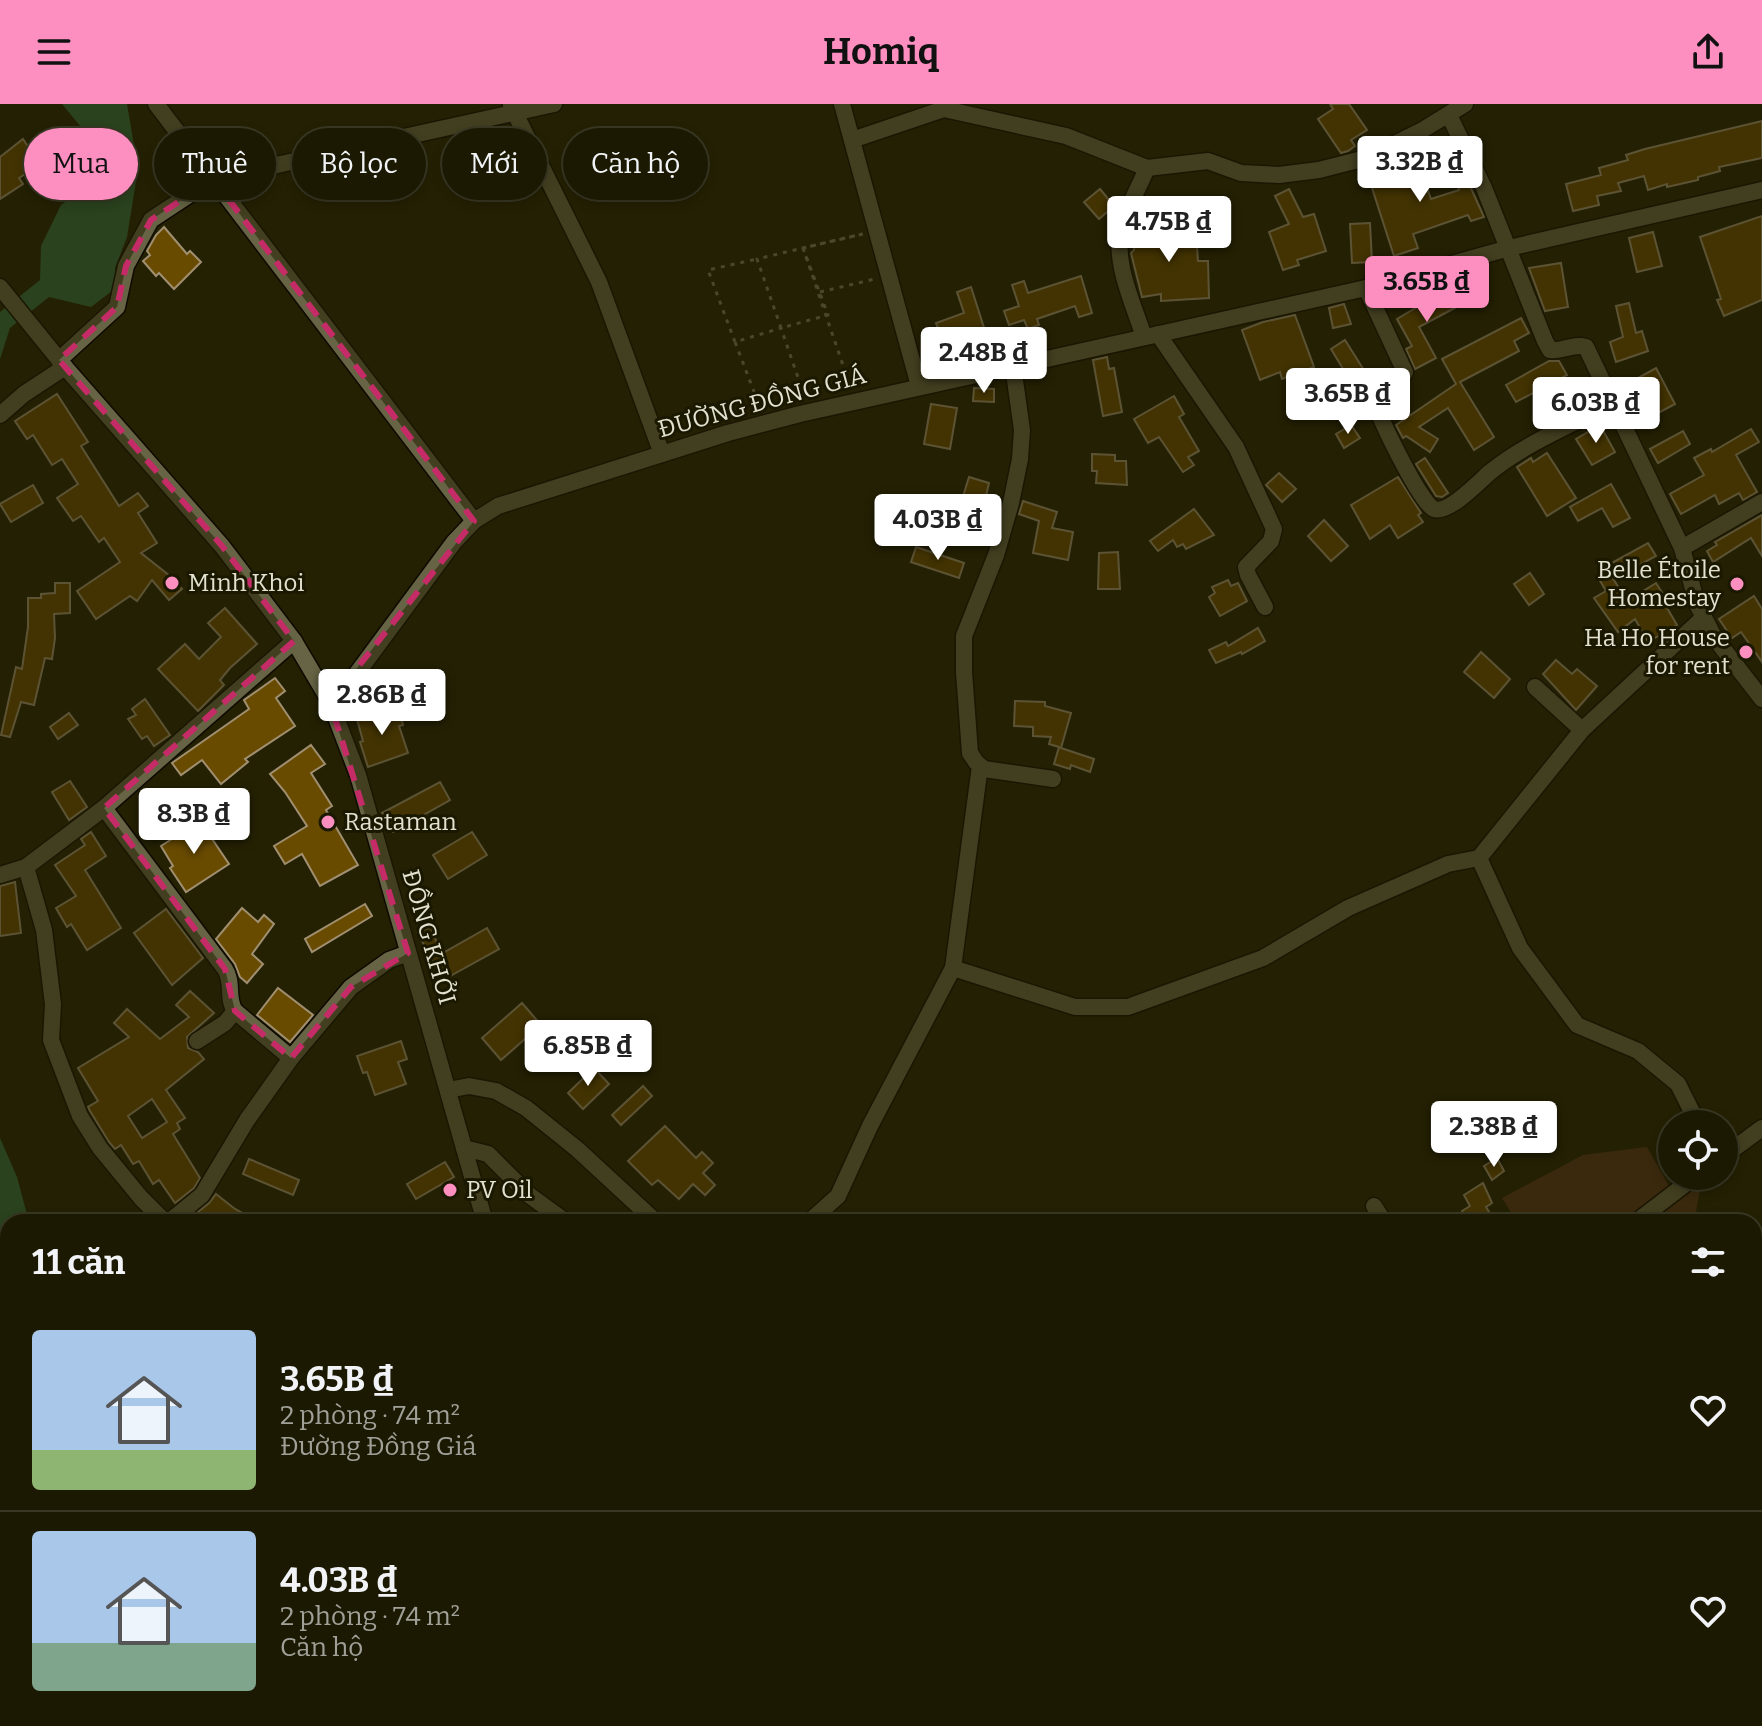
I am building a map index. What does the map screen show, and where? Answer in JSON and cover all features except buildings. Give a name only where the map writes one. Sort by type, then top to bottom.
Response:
[{"type":"street","points":[[156,104],[174,128]]},
{"type":"street","points":[[276,164],[513,108],[554,104]]},
{"type":"street","points":[[842,104],[919,386]]},
{"type":"street","points":[[852,140],[944,109],[1066,136],[1147,168],[1208,161],[1241,173],[1258,174],[1319,170],[1366,158],[1465,104]]},
{"type":"street","points":[[513,108],[599,282],[662,454]]},
{"type":"street","points":[[1449,115],[1484,188],[1550,350],[1578,345],[1586,347],[1682,548],[1697,604],[1714,637],[1762,699]]},
{"type":"street","points":[[1147,168],[1122,226],[1120,247],[1123,269],[1151,336],[1231,439],[1256,485],[1274,529],[1271,541],[1246,567],[1265,607]]},
{"type":"street","name":"ĐƯỜNG ĐỒNG GIÁ","points":[[330,702],[349,684],[410,599],[474,521],[498,506],[800,414],[1366,288],[1509,248],[1762,190]]},
{"type":"street","points":[[0,415],[62,364],[117,307],[126,266],[151,220],[181,200]]},
{"type":"street","points":[[229,200],[474,521]]},
{"type":"street","name":"ĐỒNG KHỞI","points":[[1,288],[62,364],[222,546],[294,641],[330,702],[358,775],[483,1214]]},
{"type":"street","points":[[1366,288],[1405,372],[1400,381],[1381,397],[1377,408],[1405,466],[1431,507],[1446,508],[1499,465],[1611,404]]},
{"type":"street","points":[[1013,366],[1022,430],[1020,459],[1000,543],[964,636],[970,753],[980,766],[1053,779]]},
{"type":"street","points":[[1682,548],[1762,502]]},
{"type":"street","points":[[953,968],[1075,1007],[1128,1007],[1263,958],[1348,908],[1448,864],[1479,858],[1582,730],[1704,617]]},
{"type":"street","points":[[0,875],[26,867],[104,808],[294,641]]},
{"type":"street","points":[[1535,687],[1582,730]]},
{"type":"street","points":[[818,1214],[838,1196],[870,1126],[953,968],[980,766]]},
{"type":"street","points":[[104,808],[231,978],[230,1004],[235,1011],[291,1058]]},
{"type":"street","points":[[1479,858],[1520,948],[1577,1025],[1638,1051],[1678,1084],[1691,1110]]},
{"type":"street","points":[[26,867],[44,930],[53,1004],[51,1040],[80,1116],[100,1148],[158,1214]]},
{"type":"street","points":[[177,1214],[202,1195],[247,1120],[291,1058],[351,987],[389,960],[408,953]]},
{"type":"street","points":[[197,1041],[225,1023],[235,1011]]},
{"type":"street","points":[[448,1090],[469,1086],[496,1091],[526,1108],[577,1149],[647,1214]]},
{"type":"street","points":[[1738,1142],[1762,1128]]},
{"type":"street","points":[[464,1148],[488,1154],[529,1195],[555,1214]]},
{"type":"street","points":[[1646,1214],[1678,1190]]},
{"type":"street","points":[[1374,1206],[1379,1214]]},
{"type":"path","points":[[758,402],[708,270],[868,233],[803,248]]},
{"type":"path","points":[[803,248],[849,383]]},
{"type":"path","points":[[803,248],[828,315]]},
{"type":"path","points":[[757,259],[803,392]]},
{"type":"path","points":[[820,292],[882,277]]},
{"type":"path","points":[[735,342],[828,315]]},
{"type":"highlighted area","points":[[213,179],[474,521],[330,702],[408,953],[351,987],[291,1058],[235,1011],[225,969],[104,808],[294,641],[222,546],[59,360],[117,307],[126,266],[151,220]]},
{"type":"shaded area","points":[[62,104],[127,104],[131,128],[82,128]]},
{"type":"shaded area","points":[[68,200],[133,200],[127,237],[115,268],[116,288],[91,307],[49,297],[10,328],[0,359],[0,312],[40,280],[41,246],[61,205]]},
{"type":"shaded area","points":[[0,1138],[17,1177],[27,1214],[0,1214]]},
{"type":"shaded area","points":[[1647,1147],[1658,1166],[1658,1190],[1700,1190],[1696,1214],[1512,1214],[1502,1198],[1583,1155]]},
{"type":"place","name":"Minh Khoi","points":[[172,583]]},
{"type":"place","name":"Belle Étoile Homestay","points":[[1737,584]]},
{"type":"place","name":"Ha Ho House for rent","points":[[1746,652]]},
{"type":"place","name":"Rastaman","points":[[328,822]]},
{"type":"place","name":"PV Oil","points":[[450,1190]]}]
